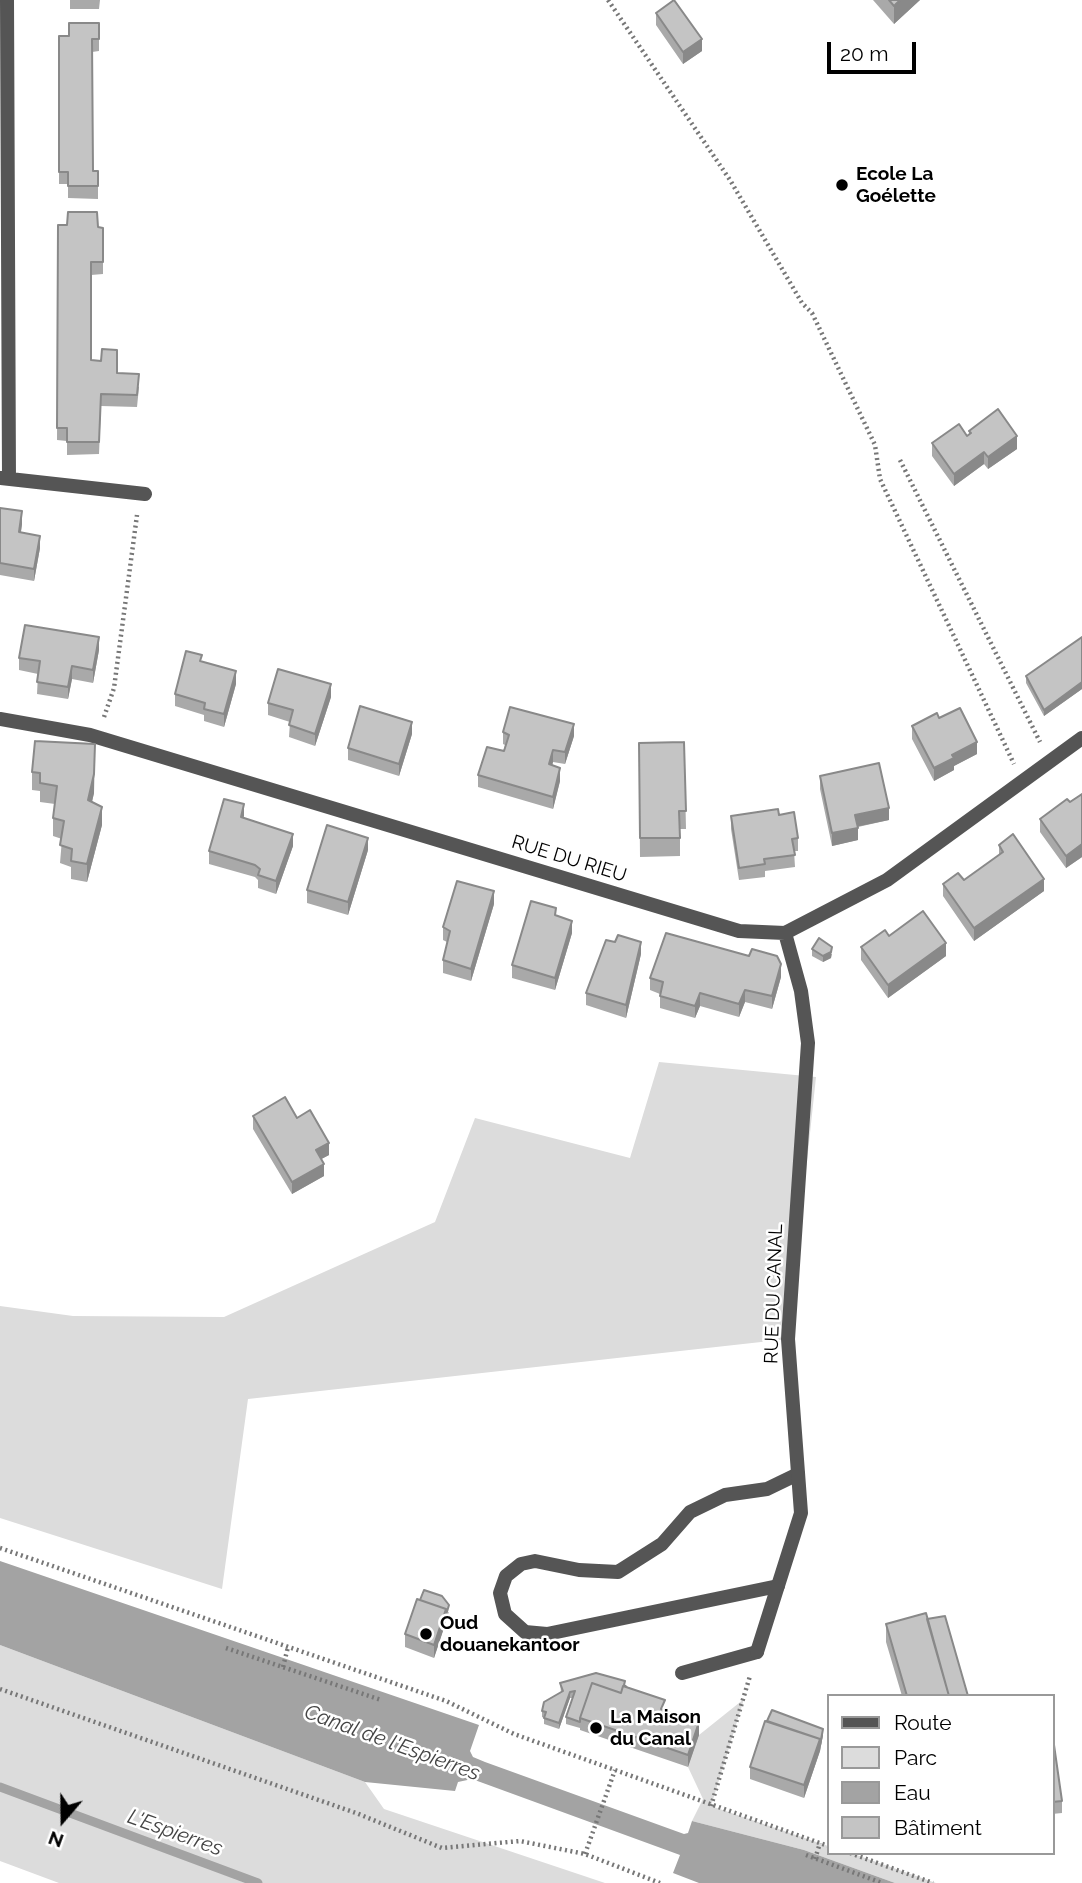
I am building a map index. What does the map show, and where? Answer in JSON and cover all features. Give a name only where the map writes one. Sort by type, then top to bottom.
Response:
[{"type":"street","points":[[7,0],[5,479],[142,494]]},
{"type":"street","name":"RUE DU RIEU","points":[[0,719],[97,738],[739,931],[785,933],[887,880],[1082,738]]},
{"type":"street","name":"RUE DU CANAL","points":[[757,1652],[801,1513],[788,1339],[808,1043],[801,991],[785,933]]},
{"type":"street","points":[[778,1586],[547,1634],[525,1632],[505,1614],[500,1593],[506,1576],[521,1564],[535,1561],[579,1570],[618,1572],[662,1544],[690,1511],[725,1494],[767,1489],[799,1474]]},
{"type":"street","points":[[682,1673],[757,1652]]},
{"type":"path","points":[[608,0],[730,180],[802,303],[812,313],[875,445],[880,479],[1022,782]]},
{"type":"path","points":[[900,460],[1050,761]]},
{"type":"path","points":[[97,738],[114,688],[142,494]]},
{"type":"path","points":[[0,1548],[446,1702],[514,1734],[827,1846]]},
{"type":"path","points":[[282,1667],[288,1647]]},
{"type":"path","points":[[226,1648],[381,1700]]},
{"type":"path","points":[[711,1806],[757,1652]]},
{"type":"path","points":[[0,1689],[356,1813],[442,1848],[520,1841],[585,1854],[660,1883]]},
{"type":"path","points":[[585,1854],[615,1770]]},
{"type":"path","points":[[815,1859],[820,1843]]},
{"type":"path","points":[[806,1855],[882,1883]]},
{"type":"path","points":[[856,1855],[933,1883]]},
{"type":"green space","points":[[659,1062],[816,1077],[788,1339],[248,1399],[222,1589],[0,1518],[0,1306],[73,1316],[224,1317],[435,1222],[475,1118],[630,1158]]},
{"type":"green space","points":[[0,1645],[365,1782],[384,1809],[605,1883],[59,1883],[0,1861]]},
{"type":"green space","points":[[744,1699],[711,1806],[827,1846],[827,1855],[857,1855],[936,1883],[895,1883],[804,1850],[692,1821],[703,1799],[688,1767],[699,1735]]},
{"type":"water","name":"Canal de l'Espierres","points":[[0,1561],[479,1725],[470,1751],[473,1757],[684,1834],[688,1833],[692,1821],[804,1850],[895,1883],[699,1883],[673,1873],[680,1855],[472,1779],[458,1782],[455,1791],[365,1782],[0,1645]]},
{"type":"building","points":[[674,0],[702,39],[683,52],[656,13]]},
{"type":"building","points":[[889,0],[900,0],[894,6]]},
{"type":"building","points":[[69,23],[99,23],[99,39],[92,39],[93,171],[98,171],[98,186],[68,186],[68,172],[59,172],[59,36],[69,36]]},
{"type":"building","points":[[68,212],[97,212],[98,227],[103,228],[103,262],[91,262],[91,360],[101,361],[102,349],[117,350],[117,373],[139,374],[137,395],[101,394],[99,442],[67,442],[67,428],[57,428],[58,225],[67,225]]},
{"type":"building","points":[[998,409],[1017,436],[988,457],[984,452],[954,474],[932,443],[959,424],[967,436],[971,433],[969,431]]},
{"type":"building","points":[[0,508],[22,511],[19,532],[40,536],[34,569],[0,563]]},
{"type":"building","points":[[25,625],[99,637],[93,670],[72,666],[68,687],[37,682],[40,661],[19,658]]},
{"type":"building","points":[[1082,637],[1082,682],[1044,710],[1026,676]]},
{"type":"building","points":[[186,651],[202,655],[200,661],[236,671],[224,714],[204,709],[205,703],[175,694]]},
{"type":"building","points":[[278,669],[331,684],[315,734],[289,725],[293,710],[268,703]]},
{"type":"building","points":[[360,706],[412,722],[399,764],[348,748]]},
{"type":"building","points":[[510,707],[574,724],[565,752],[553,750],[549,764],[560,768],[553,797],[478,775],[487,747],[504,751],[509,735],[503,732]]},
{"type":"building","points":[[960,708],[977,742],[934,768],[912,726],[937,713],[939,718]]},
{"type":"building","points":[[35,741],[95,744],[94,774],[88,800],[102,807],[87,864],[71,861],[72,849],[60,845],[64,821],[53,818],[57,786],[40,783],[40,773],[32,772]]},
{"type":"building","points":[[684,742],[686,811],[679,811],[680,838],[640,838],[639,743]]},
{"type":"building","points":[[879,763],[889,808],[855,815],[858,828],[832,833],[820,776]]},
{"type":"building","points":[[1082,794],[1082,844],[1066,856],[1040,819],[1067,799],[1070,802]]},
{"type":"building","points":[[224,799],[244,804],[241,817],[293,834],[276,881],[258,875],[260,869],[255,865],[209,851]]},
{"type":"building","points":[[778,809],[779,815],[794,812],[798,838],[792,839],[795,855],[764,859],[765,864],[739,868],[731,816]]},
{"type":"building","points":[[327,825],[368,838],[348,902],[307,890]]},
{"type":"building","points":[[1013,834],[1044,879],[974,928],[943,884],[958,873],[964,880],[1003,852],[999,845]]},
{"type":"building","points":[[457,881],[494,891],[471,969],[443,960],[450,931],[443,927]]},
{"type":"building","points":[[531,901],[556,908],[555,915],[572,921],[555,978],[512,965]]},
{"type":"building","points":[[923,911],[946,943],[888,985],[861,947],[885,930],[889,936]]},
{"type":"building","points":[[666,933],[749,956],[752,949],[777,956],[781,964],[772,996],[745,990],[739,1004],[700,993],[695,1006],[660,996],[663,982],[650,978]]},
{"type":"building","points":[[618,935],[641,942],[626,1005],[586,993],[606,940],[615,942]]},
{"type":"building","points":[[819,938],[832,947],[831,952],[823,956],[812,949]]},
{"type":"building","points":[[285,1097],[297,1118],[310,1110],[329,1143],[316,1150],[324,1164],[292,1182],[253,1116]]},
{"type":"building","points":[[424,1590],[442,1596],[449,1605],[446,1615],[446,1609],[420,1600]]},
{"type":"building","points":[[417,1599],[446,1609],[434,1645],[405,1634]]},
{"type":"building","points":[[926,1613],[948,1694],[906,1694],[886,1624]]},
{"type":"building","points":[[945,1616],[967,1694],[948,1694],[927,1619]]},
{"type":"building","points":[[596,1673],[625,1681],[624,1685],[627,1687],[623,1686],[621,1693],[592,1683],[580,1722],[566,1717],[575,1691],[570,1692],[559,1723],[544,1718],[544,1702],[563,1691],[560,1683]]},
{"type":"building","points":[[592,1683],[621,1693],[623,1686],[665,1700],[661,1709],[699,1722],[688,1755],[580,1718]]},
{"type":"building","points":[[772,1710],[823,1729],[820,1745],[820,1739],[767,1721]]},
{"type":"building","points":[[765,1721],[820,1739],[804,1785],[750,1767]]},
{"type":"building","points":[[1054,1745],[1062,1801],[1054,1802]]},
{"type":"waterway","name":"L'Espierres","points":[[0,1787],[258,1883]]},
{"type":"place","name":"Ecole La Goélette","points":[[842,185]]},
{"type":"place","name":"Oud douanekantoor","points":[[426,1634]]},
{"type":"place","name":"La Maison du Canal","points":[[596,1728]]}]
